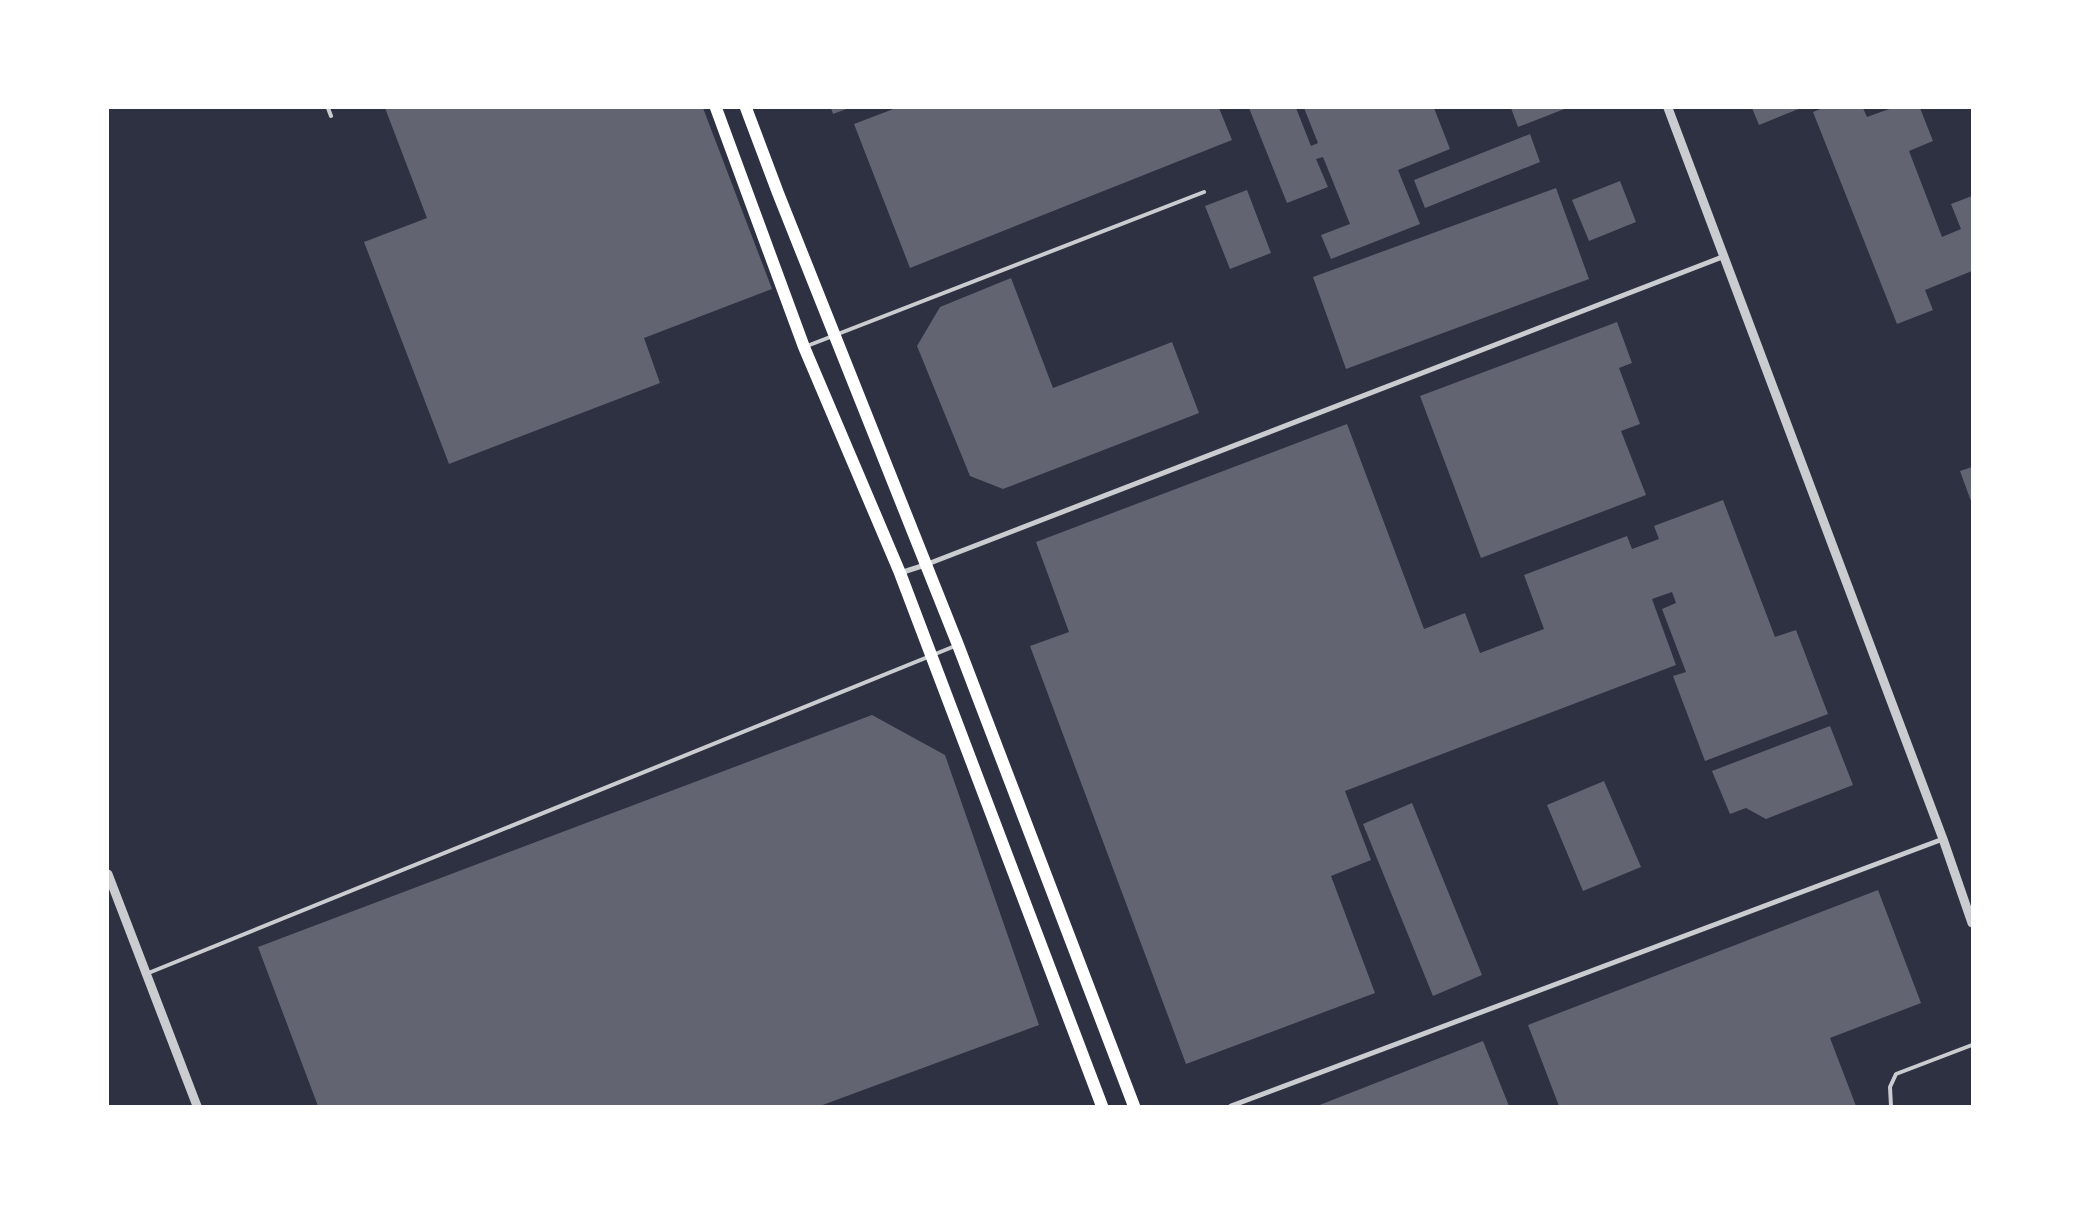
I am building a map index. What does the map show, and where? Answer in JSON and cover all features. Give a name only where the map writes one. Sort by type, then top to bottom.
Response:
[{"type":"main road","points":[[716,108],[804,347],[900,573],[1102,1106]]},
{"type":"main road","points":[[746,108],[781,202],[958,645],[1134,1106]]},
{"type":"street","points":[[1668,108],[1943,839],[1972,923]]},
{"type":"street","points":[[900,573],[1725,256]]},
{"type":"street","points":[[1231,1106],[1943,839]]},
{"type":"street","points":[[108,874],[196,1106]]},
{"type":"lane","points":[[328,108],[331,116]]},
{"type":"lane","points":[[804,347],[1204,192]]},
{"type":"lane","points":[[146,974],[958,645]]},
{"type":"lane","points":[[1891,1106],[1890,1087],[1896,1074],[1972,1045]]},
{"type":"building","points":[[385,108],[703,108],[772,289],[644,338],[660,383],[449,464],[364,242],[427,218]]},
{"type":"building","points":[[831,108],[849,108],[833,114]]},
{"type":"building","points":[[896,108],[1219,108],[1232,140],[910,268],[854,124]]},
{"type":"building","points":[[1249,108],[1296,108],[1311,146],[1318,143],[1304,108],[1434,108],[1450,149],[1398,170],[1420,224],[1331,259],[1321,235],[1350,224],[1323,157],[1316,159],[1328,187],[1287,203]]},
{"type":"building","points":[[1511,108],[1567,108],[1518,127]]},
{"type":"building","points":[[1752,108],[1801,108],[1759,125]]},
{"type":"building","points":[[1823,108],[1863,108],[1867,117],[1892,108],[1920,108],[1933,141],[1909,151],[1942,237],[1961,229],[1951,204],[1972,196],[1972,271],[1925,290],[1933,310],[1897,324],[1813,112]]},
{"type":"building","points":[[1530,134],[1540,162],[1425,208],[1414,180]]},
{"type":"building","points":[[1620,181],[1636,222],[1589,241],[1572,200]]},
{"type":"building","points":[[1556,188],[1589,279],[1346,369],[1313,277]]},
{"type":"building","points":[[1247,190],[1271,253],[1230,269],[1205,206]]},
{"type":"building","points":[[1011,278],[1053,388],[1172,342],[1199,413],[1003,489],[970,476],[917,346],[940,307]]},
{"type":"building","points":[[1617,322],[1632,363],[1619,368],[1640,424],[1621,431],[1646,495],[1481,558],[1420,396]]},
{"type":"building","points":[[1347,424],[1424,629],[1465,613],[1480,653],[1544,629],[1524,575],[1627,536],[1632,549],[1659,539],[1654,526],[1723,500],[1775,637],[1796,630],[1828,714],[1705,761],[1673,676],[1686,672],[1662,609],[1676,603],[1672,592],[1652,599],[1676,665],[1345,791],[1371,860],[1331,876],[1375,993],[1186,1064],[1030,646],[1069,632],[1036,542]]},
{"type":"building","points":[[1972,467],[1972,504],[1960,471]]},
{"type":"building","points":[[872,715],[945,755],[1039,1025],[820,1106],[318,1106],[258,947]]},
{"type":"building","points":[[1830,726],[1853,785],[1766,819],[1746,808],[1730,814],[1712,771]]},
{"type":"building","points":[[1604,781],[1641,867],[1583,891],[1547,805]]},
{"type":"building","points":[[1412,803],[1482,975],[1433,996],[1363,824]]},
{"type":"building","points":[[1878,890],[1921,1003],[1830,1038],[1856,1106],[1559,1106],[1528,1025]]},
{"type":"building","points":[[1483,1041],[1509,1106],[1317,1106]]}]
